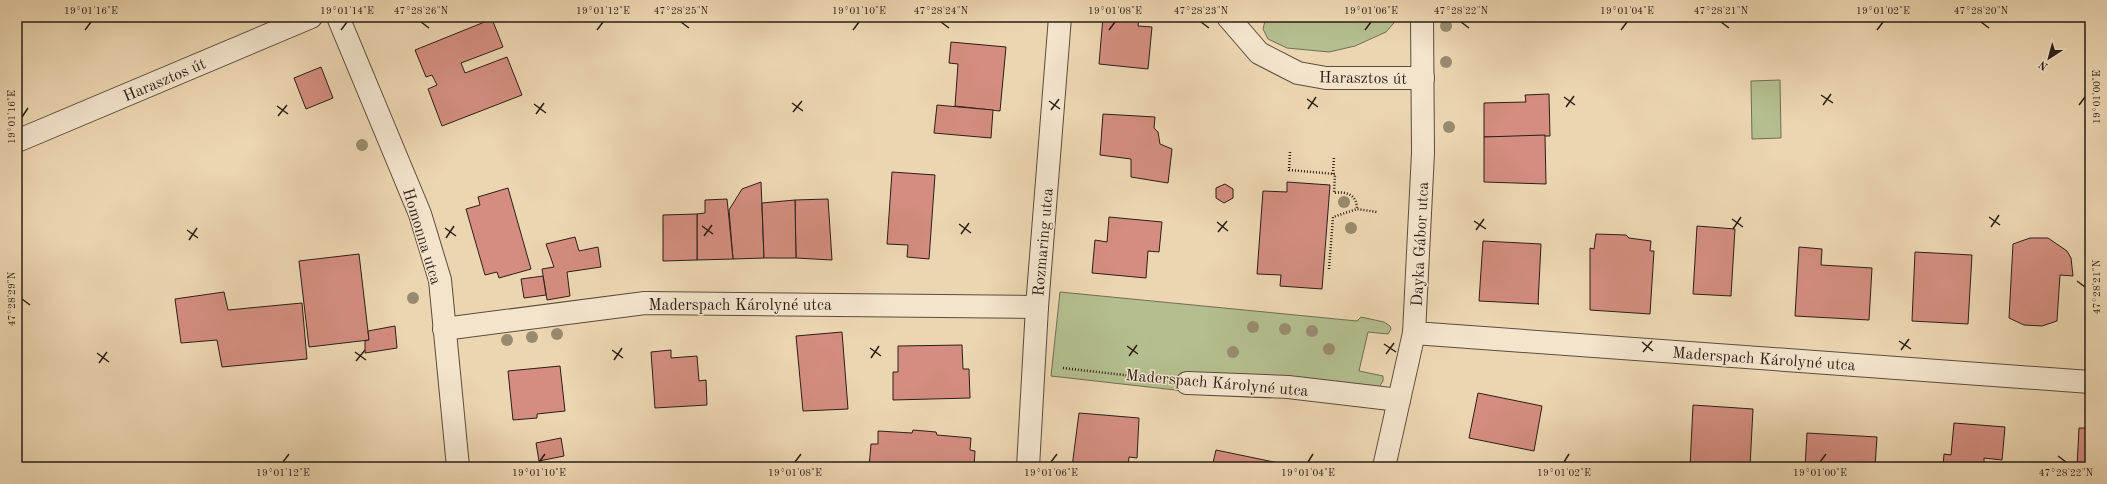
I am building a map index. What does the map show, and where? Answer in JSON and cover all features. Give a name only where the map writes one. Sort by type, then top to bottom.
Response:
[{"type":"street","name":"Harasztos út","points":[[17,141],[311,17]]},
{"type":"street","name":"Homonna utca","points":[[338,17],[420,214],[440,280],[458,467]]},
{"type":"street","name":"Rozmaring utca","points":[[1028,467],[1037,307],[1060,17]]},
{"type":"street","name":"Harasztos út","points":[[1228,17],[1259,52],[1298,73],[1326,78],[1423,78]]},
{"type":"street","name":"Dayka Gábor utca","points":[[1384,467],[1414,333],[1423,159],[1422,17]]},
{"type":"street","name":"Maderspach Károlyné utca","points":[[444,329],[646,303],[1037,307]]},
{"type":"street","name":"Maderspach Károlyné utca","points":[[1414,333],[2090,382]]},
{"type":"street","name":"Maderspach Károlyné utca","points":[[1187,383],[1288,387],[1399,400]]},
{"type":"path","points":[[1290,152],[1289,170],[1333,174]]},
{"type":"path","points":[[1334,156],[1334,193],[1341,192],[1352,195],[1356,199],[1357,209]]},
{"type":"path","points":[[1329,269],[1333,217],[1349,214],[1357,209],[1377,212]]},
{"type":"path","name":"Maderspach Károlyné utca","points":[[1034,364],[1187,383]]},
{"type":"green space","points":[[1271,17],[1399,17],[1386,32],[1355,46],[1329,52],[1287,48],[1268,39],[1263,29],[1265,21],[1272,19]]},
{"type":"green space","points":[[1780,80],[1781,138],[1752,139],[1751,81]]},
{"type":"green space","points":[[1060,292],[1357,321],[1361,317],[1384,322],[1390,326],[1391,329],[1388,334],[1368,332],[1359,371],[1383,376],[1383,381],[1379,387],[1193,392],[1051,376]]},
{"type":"building","points":[[1103,17],[1139,17],[1138,26],[1152,27],[1148,69],[1099,64]]},
{"type":"building","points":[[492,19],[503,47],[461,63],[465,73],[507,57],[522,95],[442,126],[428,89],[437,85],[432,75],[426,77],[415,50]]},
{"type":"building","points":[[951,42],[1006,47],[1000,111],[955,106],[958,64],[949,63]]},
{"type":"building","points":[[321,67],[333,98],[306,109],[294,78]]},
{"type":"building","points":[[1549,94],[1550,136],[1484,137],[1484,103],[1526,102],[1525,95]]},
{"type":"building","points":[[937,105],[993,110],[991,138],[934,133]]},
{"type":"building","points":[[1103,114],[1155,117],[1154,128],[1158,132],[1160,144],[1172,149],[1168,183],[1131,177],[1131,159],[1100,155]]},
{"type":"building","points":[[1545,135],[1546,184],[1484,182],[1484,137]]},
{"type":"building","points":[[892,172],[935,175],[929,259],[907,257],[908,245],[887,244]]},
{"type":"building","points":[[761,182],[764,258],[733,259],[729,210],[742,189]]},
{"type":"building","points":[[1287,182],[1330,185],[1322,289],[1280,286],[1281,275],[1257,274],[1263,191],[1287,192]]},
{"type":"building","points":[[1225,184],[1233,189],[1233,198],[1224,203],[1216,198],[1216,188]]},
{"type":"building","points":[[508,188],[531,269],[499,278],[497,272],[485,275],[466,209],[480,205],[478,197]]},
{"type":"building","points":[[727,199],[733,259],[697,260],[697,214],[705,213],[705,200]]},
{"type":"building","points":[[828,199],[832,260],[796,258],[795,200]]},
{"type":"building","points":[[795,200],[796,258],[764,258],[762,203]]},
{"type":"building","points":[[697,214],[697,260],[663,261],[663,215]]},
{"type":"building","points":[[1109,217],[1162,222],[1159,252],[1148,251],[1146,278],[1092,273],[1095,240],[1107,242]]},
{"type":"building","points":[[1697,226],[1735,229],[1731,296],[1693,294]]},
{"type":"building","points":[[1596,234],[1626,235],[1629,238],[1651,241],[1650,251],[1654,251],[1650,314],[1590,310],[1590,248],[1594,249]]},
{"type":"building","points":[[575,237],[579,251],[598,247],[601,267],[567,272],[570,296],[547,300],[542,269],[554,267],[546,244]]},
{"type":"building","points":[[2030,238],[2048,238],[2067,251],[2071,258],[2073,276],[2060,275],[2057,321],[2042,326],[2024,325],[2009,318],[2013,244]]},
{"type":"building","points":[[1483,241],[1541,244],[1538,304],[1479,301]]},
{"type":"building","points":[[1799,247],[1822,249],[1821,265],[1872,268],[1869,320],[1795,316]]},
{"type":"building","points":[[1915,252],[1972,255],[1968,324],[1912,321]]},
{"type":"building","points":[[359,254],[369,340],[309,347],[299,261]]},
{"type":"building","points":[[543,276],[546,295],[524,298],[521,279]]},
{"type":"building","points":[[224,292],[228,310],[302,303],[307,359],[222,367],[217,340],[181,343],[175,299]]},
{"type":"building","points":[[395,326],[397,348],[365,353],[365,341],[369,340],[368,331]]},
{"type":"building","points":[[842,332],[848,409],[803,411],[796,336]]},
{"type":"building","points":[[962,345],[963,369],[969,369],[970,398],[893,400],[893,372],[898,372],[898,346]]},
{"type":"building","points":[[671,350],[671,358],[697,356],[699,381],[706,380],[707,405],[655,408],[651,352]]},
{"type":"building","points":[[560,366],[565,411],[537,414],[537,418],[513,420],[508,371]]},
{"type":"building","points":[[1478,393],[1542,406],[1534,451],[1469,438]]},
{"type":"building","points":[[1693,405],[1753,409],[1750,467],[1690,467]]},
{"type":"building","points":[[1079,413],[1139,418],[1137,458],[1129,457],[1128,465],[1121,463],[1121,467],[1072,467]]},
{"type":"building","points":[[1954,423],[2005,427],[2002,460],[1984,458],[1984,467],[1943,467],[1944,454],[1951,455]]},
{"type":"building","points":[[2079,428],[2090,428],[2090,467],[2077,467]]},
{"type":"building","points":[[913,430],[936,432],[937,435],[971,438],[970,450],[975,451],[974,467],[869,467],[871,444],[878,444],[878,431],[912,433]]},
{"type":"building","points":[[1807,433],[1877,437],[1875,467],[1805,467]]},
{"type":"building","points":[[561,438],[564,456],[539,461],[536,443]]},
{"type":"building","points":[[1216,450],[1298,467],[1212,467]]}]
